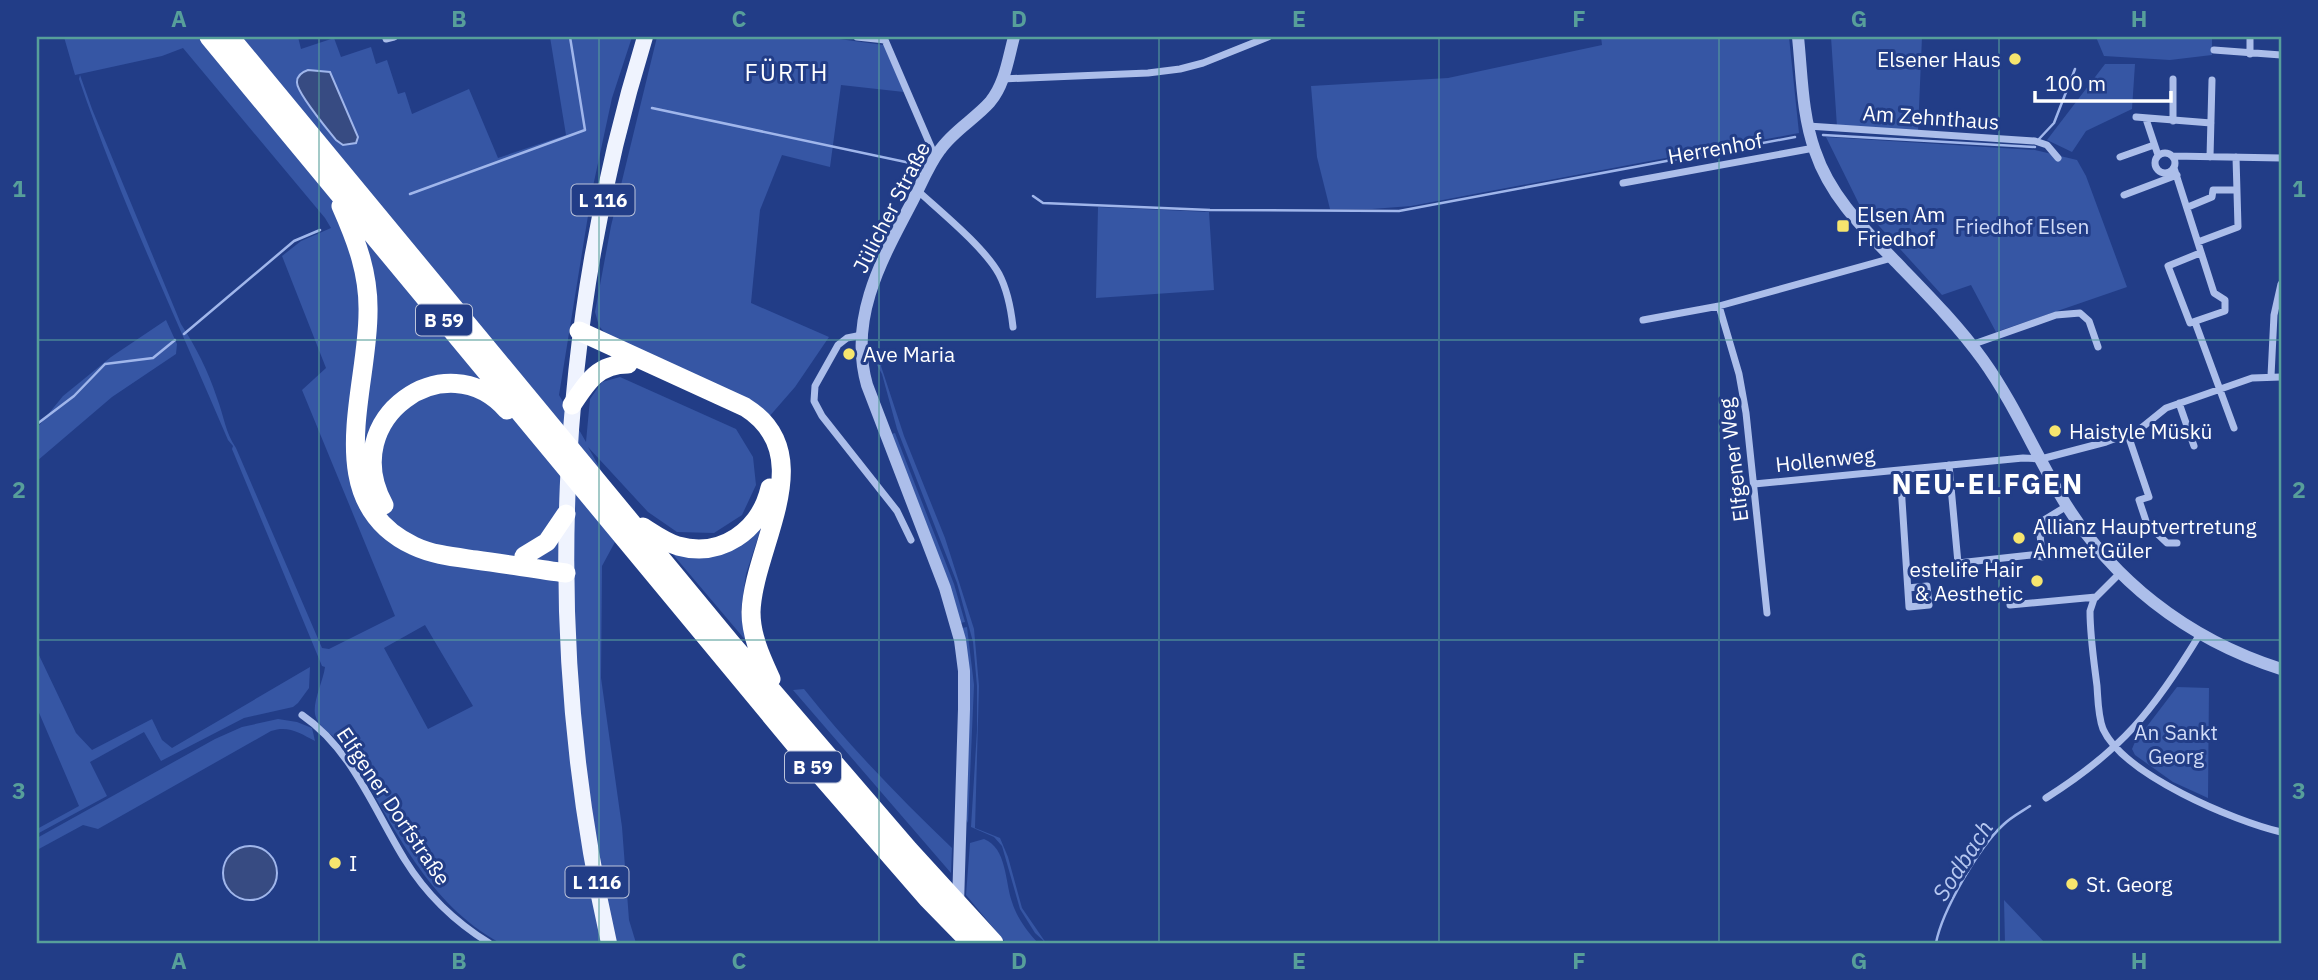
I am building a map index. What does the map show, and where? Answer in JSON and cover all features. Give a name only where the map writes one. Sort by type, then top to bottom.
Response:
[{"type":"highway","name":"B 59","points":[[209,37],[848,807],[971,943]]},
{"type":"highway","name":"B 59","points":[[230,37],[732,643],[909,850],[994,943]]},
{"type":"highway","points":[[331,183],[357,241],[367,281],[368,332],[355,448],[360,483],[371,506],[399,538],[426,551],[566,567]]},
{"type":"highway","points":[[579,338],[628,365],[744,419],[765,446],[771,472],[768,496],[756,521],[735,539],[718,546],[696,549],[675,545],[628,518]]},
{"type":"highway","points":[[579,338],[745,407],[764,423],[774,439],[781,466],[780,493],[756,575],[751,612],[755,642],[781,699]]},
{"type":"highway","points":[[572,405],[596,373],[615,365],[628,365]]},
{"type":"highway","points":[[557,457],[534,441],[496,399],[477,389],[454,384],[426,388],[409,396],[389,413],[376,434],[371,457],[374,482],[383,503],[402,525],[417,535],[437,542],[524,556],[566,567]]},
{"type":"highway","points":[[524,556],[547,542],[566,504]]},
{"type":"main road","name":"L 116","points":[[609,943],[593,860],[578,751],[570,667],[566,504],[579,338],[600,211],[621,121],[645,37]]},
{"type":"street","points":[[857,37],[884,38],[935,157]]},
{"type":"street","name":"Jülicher Straße","points":[[957,943],[964,709],[964,671],[960,640],[945,589],[867,385],[862,365],[862,337],[865,307],[874,278],[935,157],[947,141],[991,100],[1002,79],[1014,37]]},
{"type":"street","points":[[1002,79],[1148,73],[1180,69],[1203,63],[1268,37]]},
{"type":"street","points":[[1798,37],[1808,126],[1826,178],[1846,208],[1971,345],[2013,407],[2067,506],[2100,552],[2157,605],[2200,634],[2235,652],[2281,669]]},
{"type":"street","points":[[2250,37],[2250,54]]},
{"type":"street","points":[[2214,50],[2281,55]]},
{"type":"street","points":[[2173,79],[2173,121]]},
{"type":"street","points":[[2210,157],[2211,80]]},
{"type":"street","points":[[2136,117],[2211,123]]},
{"type":"street","points":[[2146,119],[2158,155],[2155,162],[2157,169],[2164,173],[2175,171]]},
{"type":"street","name":"Am Zehnthaus","points":[[1808,126],[2029,141],[2049,146],[2058,158]]},
{"type":"street","points":[[2120,157],[2154,145]]},
{"type":"street","name":"Herrenhof","points":[[1623,183],[1814,148]]},
{"type":"street","points":[[2158,155],[2166,153],[2173,156],[2281,158]]},
{"type":"street","points":[[2173,156],[2175,171],[2214,293],[2225,300],[2225,311],[2190,323],[2168,265],[2200,253]]},
{"type":"street","points":[[2198,242],[2238,227],[2236,157]]},
{"type":"street","points":[[2124,195],[2175,171]]},
{"type":"street","points":[[2188,207],[2213,197],[2213,190],[2236,190]]},
{"type":"street","points":[[918,191],[954,224],[997,271],[1008,296],[1013,327]]},
{"type":"street","points":[[1643,320],[1720,306],[1892,258]]},
{"type":"street","points":[[2271,376],[2274,311],[2281,284]]},
{"type":"street","name":"Elfgener Weg","points":[[1720,306],[1743,396],[1767,613]]},
{"type":"street","points":[[1971,345],[2056,315],[2080,313],[2089,321],[2098,347]]},
{"type":"street","points":[[2195,322],[2234,428]]},
{"type":"street","points":[[862,337],[847,338],[838,345],[815,386],[814,401],[822,416],[897,511],[911,540]]},
{"type":"street","points":[[2177,543],[2167,543],[2147,524],[2139,500],[2150,497],[2128,435],[2142,428],[2161,410],[2252,378],[2281,377]]},
{"type":"street","points":[[2179,404],[2194,446]]},
{"type":"street","name":"Hollenweg","points":[[1754,484],[2023,458],[2041,459],[2128,435]]},
{"type":"street","points":[[1949,465],[1958,563],[2031,555],[2043,557],[2100,552]]},
{"type":"street","name":"Hollenweg","points":[[1899,470],[1908,588]]},
{"type":"street","points":[[2041,545],[2039,523],[2067,506]]},
{"type":"street","points":[[2120,573],[2096,597],[2091,604],[2090,614],[2100,714],[2105,732],[2116,746],[2153,776],[2189,797],[2227,814],[2281,832]]},
{"type":"street","points":[[2010,605],[2096,597]]},
{"type":"street","points":[[2046,798],[2092,767],[2116,746],[2158,700],[2200,634]]},
{"type":"street","name":"Elfgener Dorfstraße","points":[[302,715],[321,730],[343,754],[406,862],[426,890],[450,914],[489,943]]},
{"type":"green space","points":[[64,37],[298,37],[301,49],[334,38],[341,57],[371,47],[376,64],[387,60],[398,94],[405,92],[412,114],[469,89],[498,158],[566,135],[550,37],[632,37],[612,98],[592,191],[559,395],[586,442],[590,399],[602,382],[620,377],[736,429],[753,457],[756,485],[742,515],[714,533],[677,532],[648,512],[588,447],[628,518],[602,566],[601,678],[622,827],[629,920],[636,943],[500,943],[473,925],[450,905],[429,881],[411,857],[346,749],[320,724],[315,709],[325,667],[322,666],[233,446],[228,440],[131,216],[95,125],[79,79],[80,75],[181,324],[210,378],[229,436],[322,648],[329,649],[395,616],[302,390],[326,368],[282,256],[301,241],[331,228],[183,48],[162,56],[75,75]],"holes":[[[425,625],[473,706],[428,729],[384,648]]]},
{"type":"green space","points":[[657,37],[824,37],[884,45],[904,92],[841,85],[830,167],[782,155],[760,210],[751,303],[829,337],[795,387],[768,418],[606,334],[599,326],[595,312],[611,226]]},
{"type":"green space","points":[[1601,37],[1789,37],[1799,133],[1411,206],[1330,209],[1317,157],[1311,86],[1448,78],[1602,45]]},
{"type":"green space","points":[[1831,37],[1922,37],[1918,131],[1837,127]]},
{"type":"green space","points":[[2096,37],[2212,37],[2212,55],[2170,60],[2104,56]]},
{"type":"green space","points":[[2105,64],[2135,64],[2132,109],[2086,131],[2072,152],[2047,140]]},
{"type":"green space","name":"Friedhof Elsen","points":[[1826,137],[2035,150],[2077,160],[2086,176],[2127,287],[1996,332],[1971,285],[1942,295],[1859,204]]},
{"type":"green space","points":[[1098,207],[1209,212],[1214,290],[1096,298]]},
{"type":"green space","points":[[166,320],[177,344],[176,354],[112,397],[37,461],[37,428],[63,396],[111,357]]},
{"type":"green space","points":[[872,356],[885,358],[881,366],[904,436],[945,538],[974,629],[979,686],[975,828],[1000,838],[1022,908],[1046,943],[1035,933],[1020,909],[1002,846],[994,837],[971,827],[977,730],[973,642],[957,583],[897,429],[882,374]]},
{"type":"green space","points":[[895,433],[954,584],[965,622],[960,623],[891,434]]},
{"type":"green space","points":[[762,525],[746,574],[741,611],[747,642],[670,551]]},
{"type":"green space","points":[[967,627],[974,685],[968,823],[962,628]]},
{"type":"green space","points":[[37,651],[76,733],[92,750],[152,719],[162,740],[172,748],[310,667],[309,688],[293,707],[244,718],[161,761],[144,732],[90,762],[107,796],[37,834],[37,829],[79,806],[37,708]]},
{"type":"green space","name":"An Sankt Georg","points":[[2177,687],[2209,688],[2208,798],[2173,782],[2135,755],[2132,749]]},
{"type":"green space","points":[[804,689],[875,771],[952,848],[951,873],[793,690]]},
{"type":"green space","points":[[278,719],[312,728],[315,741],[288,729],[271,731],[98,829],[83,825],[37,850],[37,838],[215,739],[242,727]]},
{"type":"green space","points":[[984,839],[992,843],[997,850],[1004,866],[1014,908],[1038,943],[1006,943],[966,895],[970,843]]},
{"type":"green space","points":[[2004,900],[2045,943],[2005,943]]},
{"type":"shaded area","points":[[308,70],[330,72],[358,137],[356,143],[343,145],[336,140],[307,102],[297,82],[300,74]]},
{"type":"shaded area","points":[[250,846],[269,854],[277,873],[269,892],[250,900],[231,892],[223,873],[231,854]]},
{"type":"waterway","points":[[410,194],[585,130],[570,37]]},
{"type":"waterway","points":[[2039,139],[2054,123],[2075,69]]},
{"type":"waterway","points":[[652,108],[915,164],[925,162]]},
{"type":"waterway","points":[[1823,135],[2035,147]]},
{"type":"waterway","points":[[1033,196],[1043,203],[1210,210],[1399,211],[1795,137]]},
{"type":"waterway","points":[[184,334],[294,241],[320,230]]},
{"type":"waterway","points":[[37,424],[74,396],[105,364],[153,358],[175,340]]},
{"type":"waterway","name":"Sodbach","points":[[1936,943],[1954,897],[1983,848],[2006,822],[2030,806]]},
{"type":"place","name":"Elsener Haus","points":[[2015,59]]},
{"type":"place","name":"Elsen Am Friedhof","points":[[1843,226]]},
{"type":"place","name":"Ave Maria","points":[[849,354]]},
{"type":"place","name":"Haistyle Müskü","points":[[2055,431]]},
{"type":"place","name":"Allianz Hauptvertretung Ahmet Güler","points":[[2019,538]]},
{"type":"place","name":"estelife Hair & Aesthetic","points":[[2037,581]]},
{"type":"place","name":"I","points":[[335,863]]},
{"type":"place","name":"St. Georg","points":[[2072,884]]},
{"type":"district","name":"FÜRTH","points":[[787,72]]},
{"type":"district","name":"NEU-ELFGEN","points":[[1988,483]]}]
